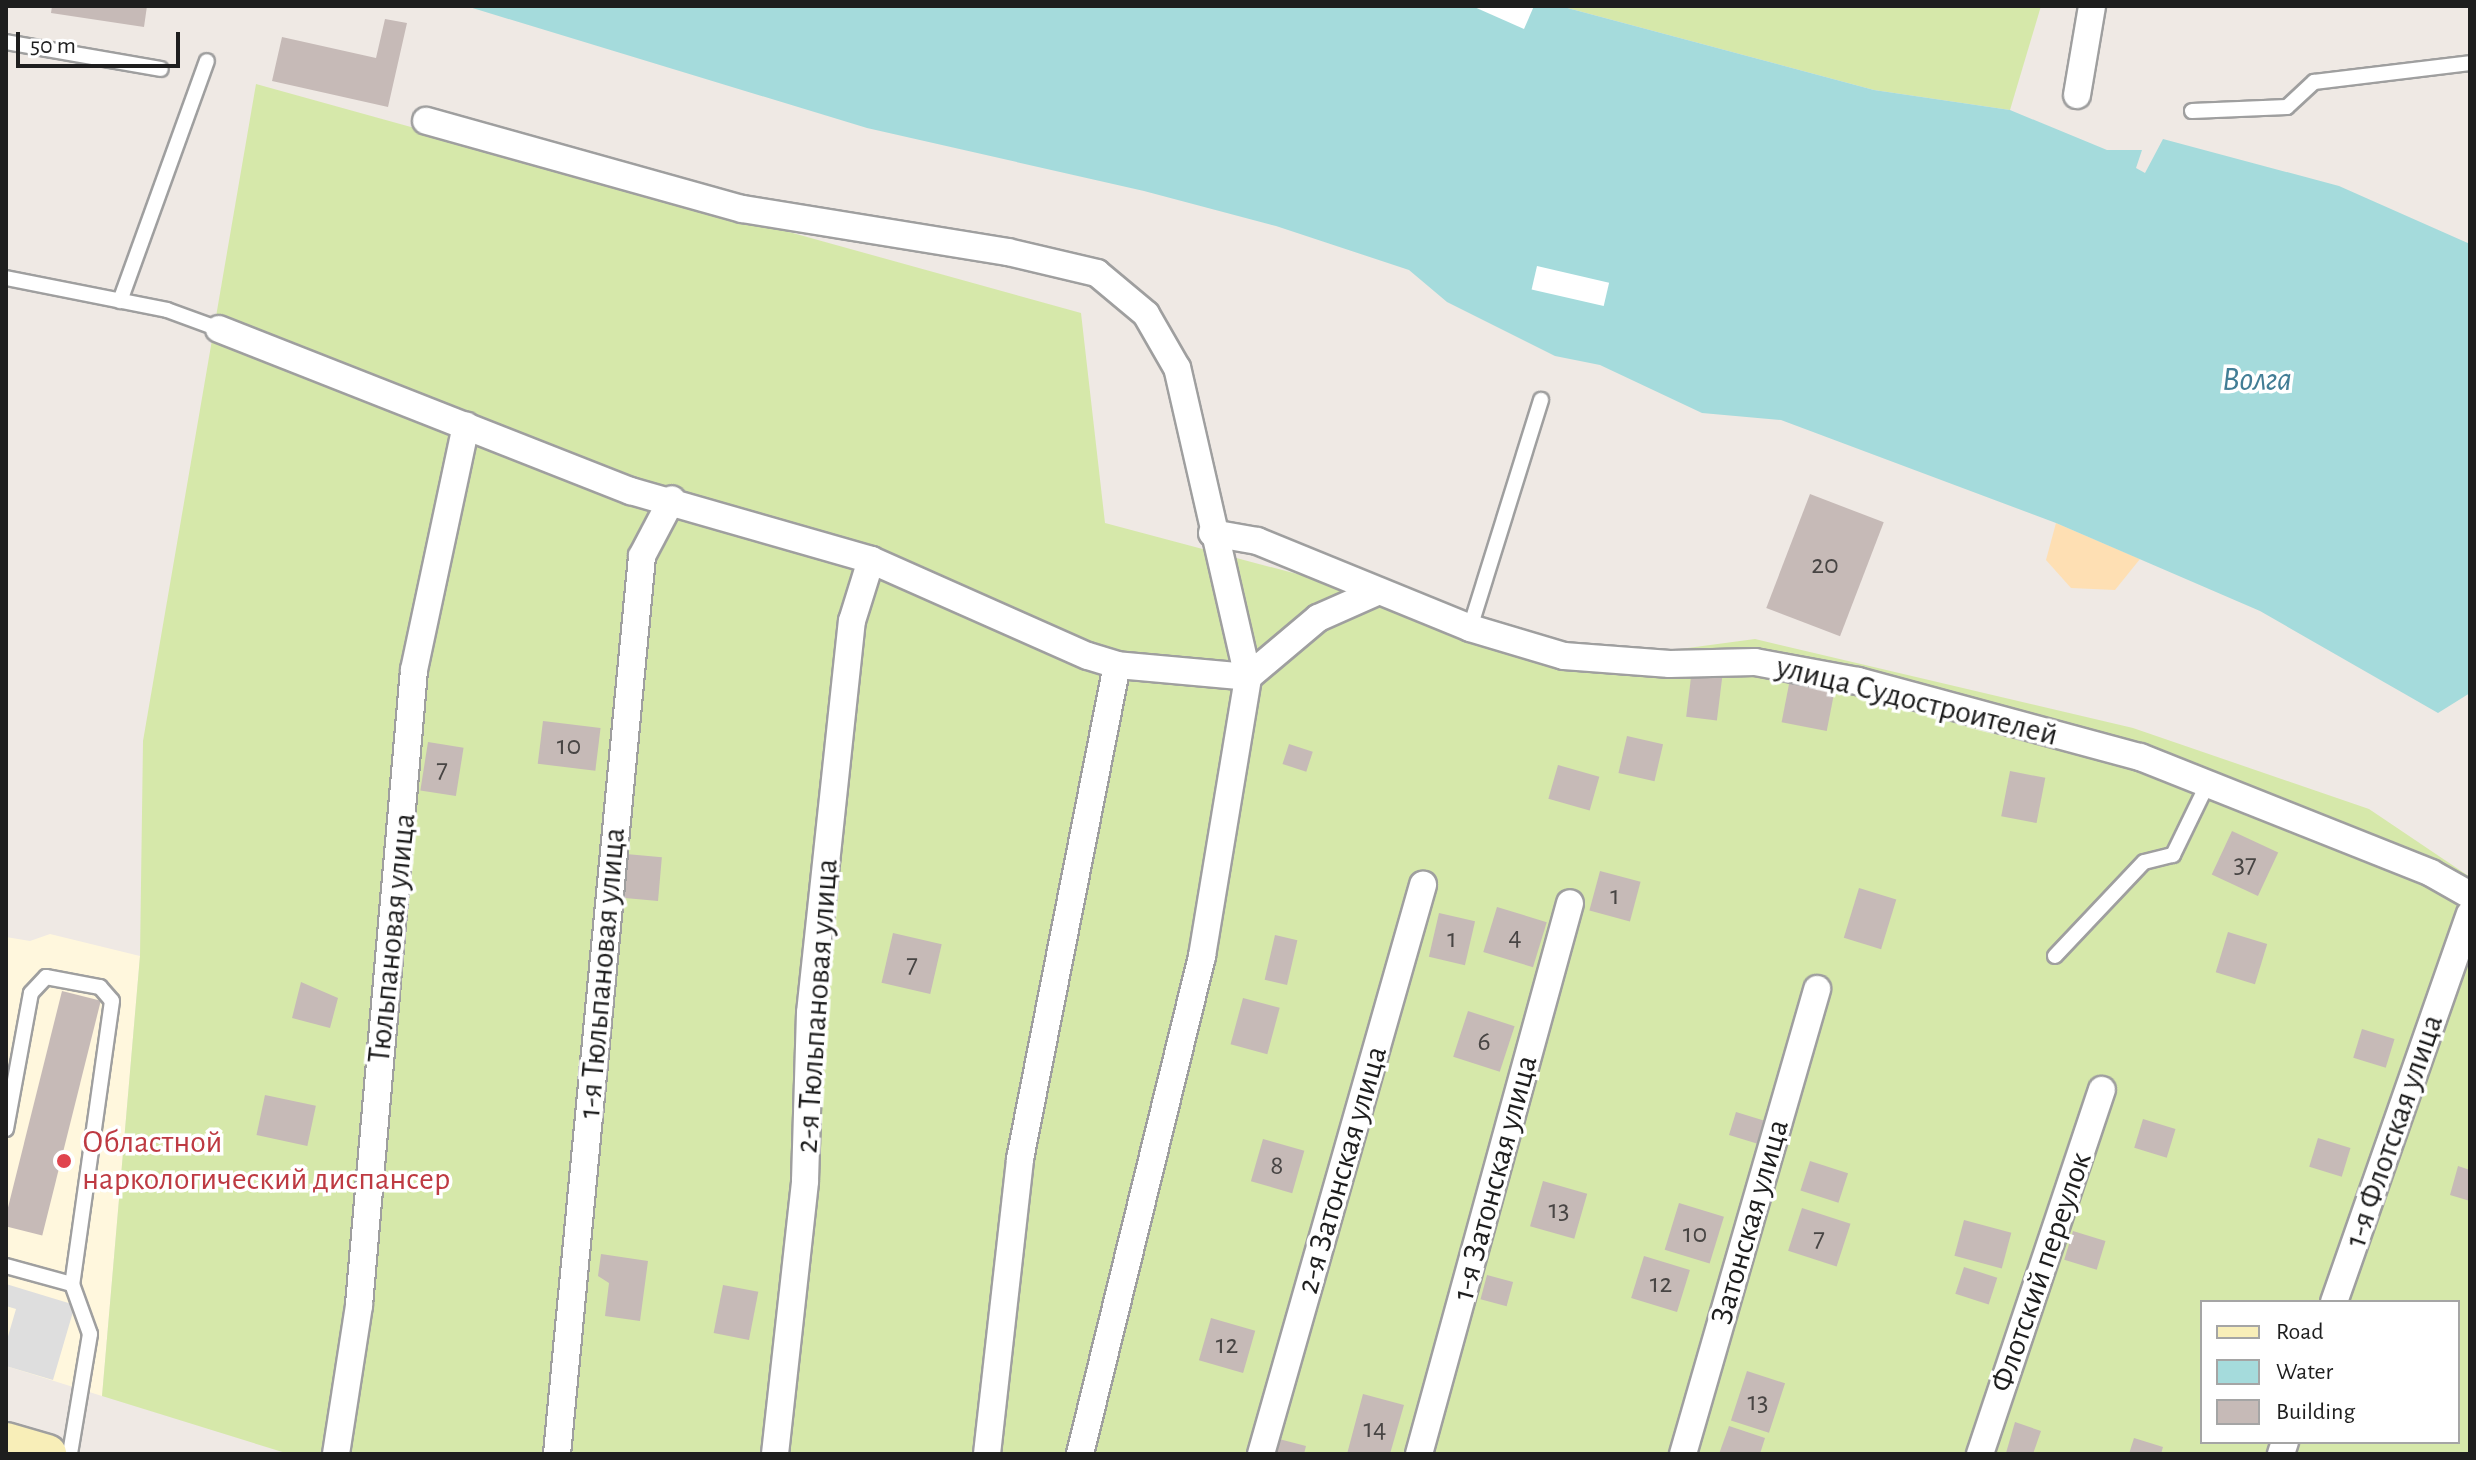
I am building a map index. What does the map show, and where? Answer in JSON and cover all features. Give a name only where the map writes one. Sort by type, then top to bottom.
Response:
[{"type":"main road","points":[[6,1442],[47,1454]]},
{"type":"street","points":[[2077,95],[2092,6]]},
{"type":"street","points":[[426,121],[742,209],[1008,252],[1097,273],[1123,291],[1165,340],[1195,440],[1212,533],[1248,677],[1202,956],[1080,1454]]},
{"type":"street","points":[[219,329],[631,491],[672,499],[871,560],[1117,665],[1248,677],[1318,618],[1377,592]]},
{"type":"street","name":"Тюльпановая улица","points":[[336,1454],[359,1305],[414,670],[466,425]]},
{"type":"street","name":"1-я Тюльпановая улица","points":[[557,1454],[642,556],[672,499]]},
{"type":"street","name":"улица Судостроителей","points":[[1212,533],[1257,541],[1470,628],[1564,656],[1670,664],[1755,662],[1858,681],[2140,757],[2431,873],[2470,895]]},
{"type":"street","name":"2-я Тюльпановая улица","points":[[775,1454],[805,1181],[810,1013],[852,621],[871,560]]},
{"type":"street","points":[[987,1454],[1020,1159],[1117,665]]},
{"type":"street","name":"2-я Затонская улица","points":[[1261,1454],[1423,885]]},
{"type":"street","name":"1-я Затонская улица","points":[[1419,1454],[1570,903]]},
{"type":"street","name":"1-я Флотская улица","points":[[2335,1300],[2470,914]]},
{"type":"street","name":"Затонская улица","points":[[1683,1454],[1817,989]]},
{"type":"street","name":"Флотский переулок","points":[[1980,1454],[2102,1090]]},
{"type":"lane","points":[[6,42],[161,69]]},
{"type":"lane","points":[[120,301],[207,61]]},
{"type":"lane","points":[[2192,111],[2287,107],[2314,82],[2470,63]]},
{"type":"lane","points":[[6,278],[167,310],[219,329]]},
{"type":"lane","points":[[1470,628],[1541,400]]},
{"type":"lane","points":[[2055,956],[2144,862],[2173,855],[2207,785]]},
{"type":"lane","points":[[6,1129],[31,993],[46,977],[100,987],[112,1001],[72,1284],[90,1334],[70,1454]]},
{"type":"lane","points":[[6,1266],[72,1284]]},
{"type":"shaded area","name":"Областной наркологический диспансер","points":[[50,934],[140,956],[102,1396],[6,1366],[6,937],[30,941]]},
{"type":"shaded area","points":[[6,1284],[75,1305],[53,1380],[6,1366],[6,1343],[16,1309],[6,1306]]},
{"type":"green space","points":[[1560,6],[2041,6],[2010,110],[1874,90]]},
{"type":"green space","points":[[256,84],[1081,313],[1105,523],[1613,658],[1755,639],[2133,728],[2369,809],[2470,877],[2470,1454],[289,1454],[102,1396],[140,956],[143,741]]},
{"type":"sand","points":[[2056,523],[2140,559],[2115,590],[2071,588],[2046,560]]},
{"type":"water","name":"Волга","points":[[466,6],[1560,6],[1874,90],[2010,110],[2107,150],[2142,150],[2136,168],[2145,173],[2163,139],[2339,186],[2470,244],[2470,693],[2438,713],[2260,611],[2056,523],[1781,420],[1702,413],[1600,365],[1555,356],[1447,302],[1409,270],[1276,226],[1144,191],[867,128]]},
{"type":"pier","points":[[1472,6],[1534,6],[1524,29]]},
{"type":"pier","points":[[1537,266],[1609,283],[1604,306],[1532,289]]},
{"type":"building","points":[[52,6],[147,6],[144,27],[51,13]]},
{"type":"building","points":[[385,19],[407,23],[388,107],[272,81],[282,37],[376,58]]},
{"type":"building","points":[[1810,494],[1884,522],[1840,636],[1766,608]]},
{"type":"building","points":[[1692,669],[1723,673],[1717,720],[1686,717]]},
{"type":"building","points":[[1790,679],[1835,688],[1827,731],[1782,722]]},
{"type":"building","points":[[543,721],[601,728],[595,771],[538,764]]},
{"type":"building","points":[[1627,736],[1663,744],[1655,781],[1618,773]]},
{"type":"building","points":[[428,742],[464,748],[456,796],[420,790]]},
{"type":"building","points":[[1289,744],[1313,752],[1306,772],[1283,764]]},
{"type":"building","points":[[1558,765],[1599,777],[1590,810],[1548,799]]},
{"type":"building","points":[[2010,771],[2045,778],[2037,823],[2001,816]]},
{"type":"building","points":[[2232,831],[2278,853],[2258,896],[2212,875]]},
{"type":"building","points":[[626,854],[662,857],[658,901],[622,898]]},
{"type":"building","points":[[1600,871],[1641,882],[1630,921],[1589,911]]},
{"type":"building","points":[[1859,888],[1896,899],[1881,949],[1844,938]]},
{"type":"building","points":[[1497,907],[1547,922],[1533,967],[1483,952]]},
{"type":"building","points":[[1439,913],[1475,921],[1465,965],[1429,957]]},
{"type":"building","points":[[2228,932],[2267,944],[2255,984],[2216,972]]},
{"type":"building","points":[[893,933],[942,944],[930,994],[882,983]]},
{"type":"building","points":[[1275,935],[1297,940],[1287,985],[1265,980]]},
{"type":"building","points":[[301,982],[338,998],[330,1028],[292,1018]]},
{"type":"building","points":[[62,991],[101,1001],[42,1235],[6,1226],[6,1216]]},
{"type":"building","points":[[1243,998],[1280,1008],[1267,1054],[1231,1044]]},
{"type":"building","points":[[1468,1011],[1515,1026],[1500,1072],[1453,1057]]},
{"type":"building","points":[[2362,1029],[2395,1039],[2386,1068],[2353,1058]]},
{"type":"building","points":[[265,1095],[316,1106],[307,1146],[256,1135]]},
{"type":"building","points":[[1736,1112],[1775,1124],[1768,1147],[1729,1135]]},
{"type":"building","points":[[2143,1119],[2176,1129],[2167,1158],[2134,1148]]},
{"type":"building","points":[[2318,1138],[2351,1148],[2342,1177],[2309,1167]]},
{"type":"building","points":[[1263,1139],[1304,1151],[1292,1193],[1251,1181]]},
{"type":"building","points":[[1810,1161],[1848,1173],[1838,1203],[1800,1190]]},
{"type":"building","points":[[2458,1166],[2470,1170],[2470,1201],[2450,1195]]},
{"type":"building","points":[[1543,1181],[1587,1194],[1574,1239],[1530,1226]]},
{"type":"building","points":[[1679,1203],[1724,1217],[1710,1264],[1665,1250]]},
{"type":"building","points":[[1802,1208],[1851,1224],[1837,1267],[1788,1251]]},
{"type":"building","points":[[1964,1220],[2011,1233],[2002,1268],[1954,1256]]},
{"type":"building","points":[[2073,1231],[2106,1241],[2097,1270],[2064,1260]]},
{"type":"building","points":[[601,1254],[648,1261],[640,1321],[605,1316],[609,1283],[598,1276]]},
{"type":"building","points":[[1644,1256],[1690,1270],[1677,1312],[1631,1298]]},
{"type":"building","points":[[1964,1267],[1997,1278],[1989,1304],[1955,1294]]},
{"type":"building","points":[[1487,1275],[1513,1282],[1507,1306],[1481,1299]]},
{"type":"building","points":[[723,1285],[758,1292],[749,1340],[714,1333]]},
{"type":"building","points":[[1211,1318],[1255,1331],[1243,1373],[1199,1360]]},
{"type":"building","points":[[1747,1371],[1785,1383],[1769,1433],[1731,1420]]},
{"type":"building","points":[[1363,1394],[1404,1405],[1390,1454],[1347,1454]]},
{"type":"building","points":[[2015,1422],[2041,1431],[2033,1454],[2006,1453]]},
{"type":"building","points":[[1729,1426],[1765,1438],[1760,1454],[1719,1454]]},
{"type":"building","points":[[2134,1438],[2163,1447],[2161,1454],[2129,1454]]},
{"type":"building","points":[[1279,1439],[1306,1446],[1304,1454],[1275,1454]]},
{"type":"place","name":"Областной наркологический диспансер","points":[[64,1161]]}]
